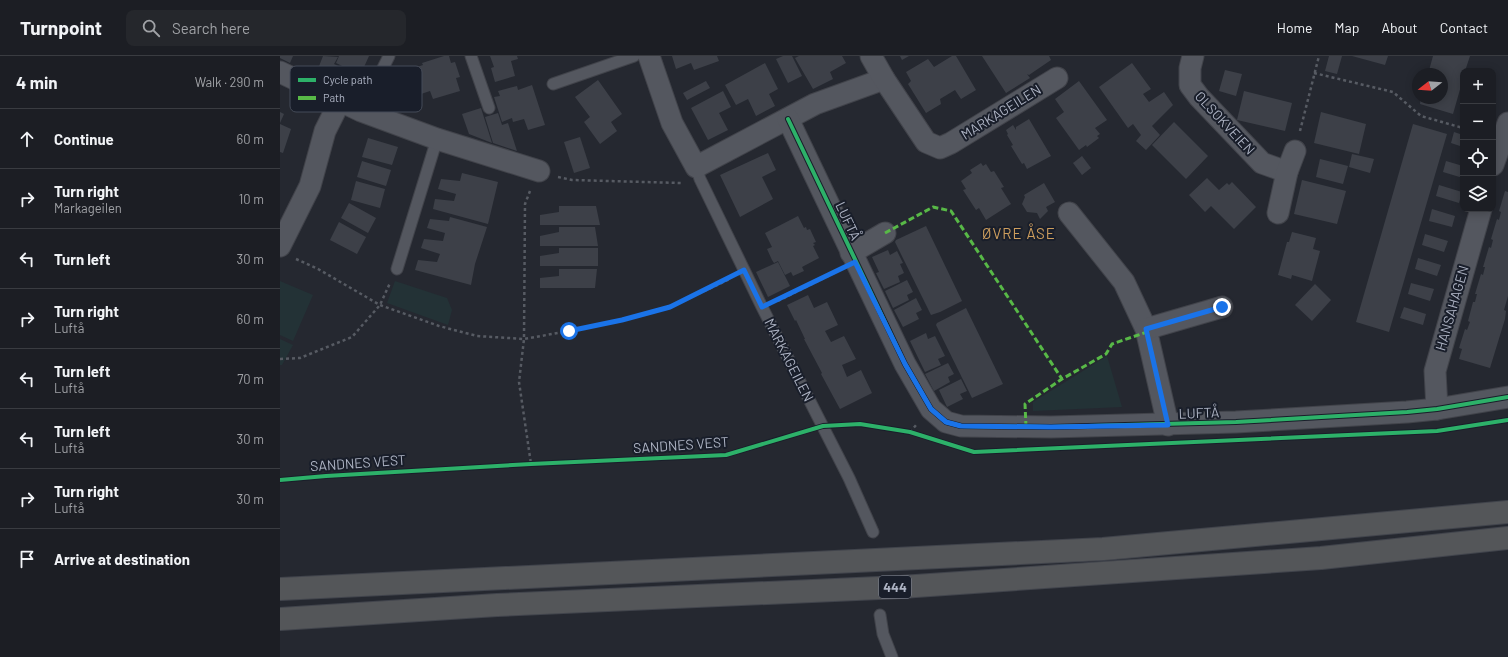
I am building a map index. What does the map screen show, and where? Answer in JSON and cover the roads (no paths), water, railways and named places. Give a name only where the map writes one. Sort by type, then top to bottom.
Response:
[{"type":"highway","name":"444","points":[[280,589],[1103,549],[1508,512]]},
{"type":"highway","name":"444","points":[[280,619],[496,606],[917,586],[1321,558],[1508,538]]},
{"type":"street","name":"MARKAGEILEN","points":[[649,56],[672,123],[698,173]]},
{"type":"street","name":"MARKAGEILEN","points":[[871,56],[884,79],[926,142],[940,148],[952,143],[1057,78]]},
{"type":"street","name":"OLSOKVEIEN","points":[[1193,56],[1190,68],[1190,84],[1199,98],[1262,163],[1287,172]]},
{"type":"street","points":[[280,72],[290,77]]},
{"type":"street","points":[[698,173],[815,104],[884,79]]},
{"type":"street","points":[[286,252],[310,186],[325,131],[334,112]]},
{"type":"street","points":[[364,112],[437,139],[539,171]]},
{"type":"street","name":"LUFTÅ","points":[[788,119],[853,258],[905,364],[931,409],[946,422],[961,426],[1051,427],[1168,425],[1306,418],[1437,409],[1508,397]]},
{"type":"street","points":[[1496,157],[1508,123]]},
{"type":"street","points":[[1278,213],[1287,172],[1295,151]]},
{"type":"street","name":"HANSAHAGEN","points":[[1437,409],[1435,371],[1479,212]]},
{"type":"street","name":"LUFTÅ","points":[[1069,214],[1124,282],[1146,329],[1168,425]]},
{"type":"street","points":[[853,258],[885,233]]},
{"type":"street","points":[[1146,329],[1222,307]]},
{"type":"lane","points":[[384,66],[389,56]]},
{"type":"lane","points":[[471,56],[489,108]]},
{"type":"lane","points":[[552,84],[634,56]]},
{"type":"lane","points":[[397,268],[437,139]]},
{"type":"lane","name":"MARKAGEILEN","points":[[698,173],[762,307],[849,478],[873,532]]},
{"type":"lane","points":[[880,615],[883,634],[892,657]]},
{"type":"district","name":"ØVRE ÅSE","points":[[1019,234]]}]
